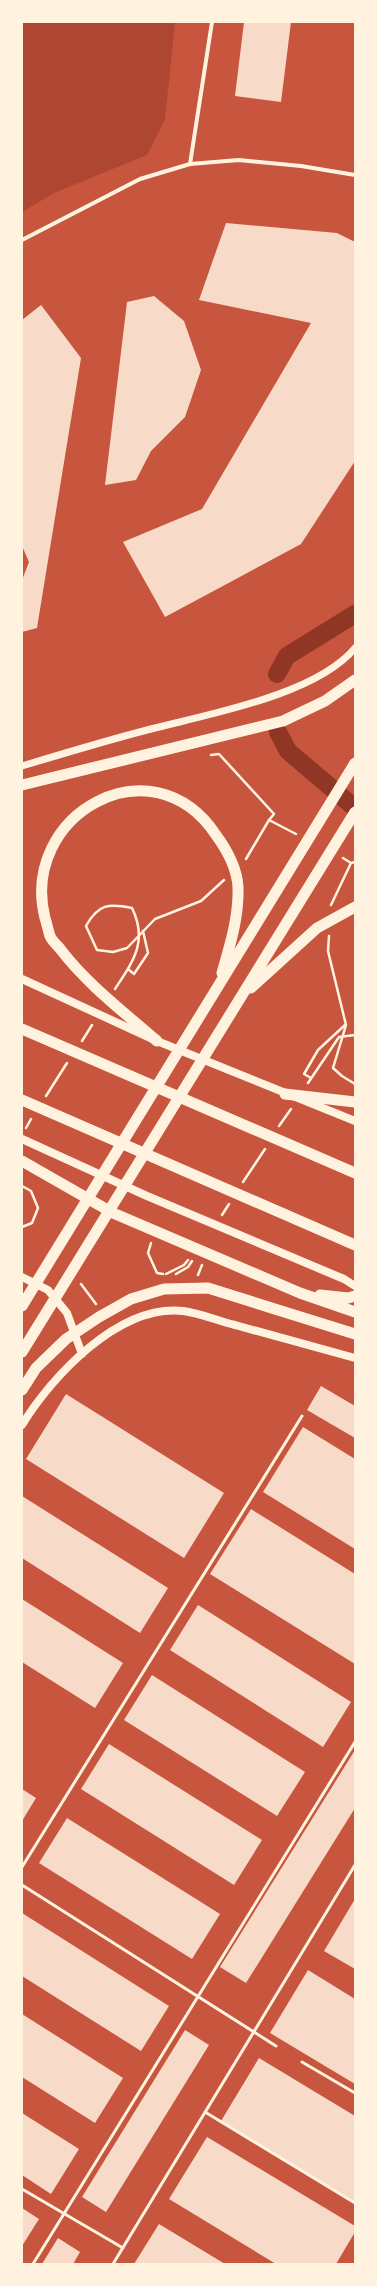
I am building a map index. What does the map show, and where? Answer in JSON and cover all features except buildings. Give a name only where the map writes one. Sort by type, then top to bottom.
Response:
[{"type":"highway","points":[[25,785],[283,720],[325,701],[355,680]]},
{"type":"highway","points":[[22,1306],[355,763]]},
{"type":"highway","points":[[157,1041],[75,968],[50,936],[42,903],[43,871],[54,842],[77,816],[103,798],[131,790],[159,792],[187,805],[211,826],[229,853],[238,885],[237,914],[220,983]]},
{"type":"highway","points":[[22,1352],[355,812]]},
{"type":"highway","points":[[240,998],[317,928],[355,907]]},
{"type":"highway","points":[[22,1029],[355,1173]]},
{"type":"highway","points":[[284,1094],[355,1102]]},
{"type":"highway","points":[[22,1100],[355,1245]]},
{"type":"highway","points":[[22,1161],[113,1213],[300,1293],[355,1312]]},
{"type":"highway","points":[[22,1382],[66,1339],[99,1317],[131,1299],[164,1289],[208,1288],[355,1334]]},
{"type":"highway","points":[[300,1293],[348,1298],[355,1296]]},
{"type":"highway","points":[[22,1390],[36,1368]]},
{"type":"main road","points":[[22,979],[191,1056],[355,1121]]},
{"type":"main road","points":[[22,1139],[355,1286]]},
{"type":"main road","points":[[22,1277],[48,1290],[67,1313],[82,1354]]},
{"type":"main road","points":[[22,1425],[34,1406],[55,1380],[82,1354],[114,1329],[146,1314],[182,1311],[355,1358]]},
{"type":"street","points":[[190,164],[212,22]]},
{"type":"street","points":[[22,240],[140,179],[190,164],[239,160],[355,175]]},
{"type":"street","points":[[22,766],[238,706],[290,689],[312,680],[347,658],[355,648]]},
{"type":"lane","points":[[22,1867],[302,1416]]},
{"type":"lane","points":[[33,2264],[66,2214],[355,1742]]},
{"type":"lane","points":[[113,2264],[355,1865]]},
{"type":"lane","points":[[22,1885],[276,2046]]},
{"type":"lane","points":[[302,2062],[355,2093]]},
{"type":"lane","points":[[206,2112],[355,2203]]},
{"type":"lane","points":[[22,2189],[123,2248]]},
{"type":"path","points":[[205,755],[219,754],[274,814],[269,820]]},
{"type":"path","points":[[351,863],[355,862]]},
{"type":"path","points":[[128,969],[134,974],[148,953],[143,931]]},
{"type":"path","points":[[311,1078],[304,1074],[318,1050],[346,1025]]},
{"type":"path","points":[[336,1054],[333,1068],[355,1084]]},
{"type":"path","points":[[22,1186],[31,1191],[38,1208],[32,1223],[22,1227]]},
{"type":"path","points":[[73,1282],[80,1284],[98,1307]]},
{"type":"shaded area","points":[[22,22],[175,22],[165,119],[147,155],[54,193],[22,212]]},
{"type":"waterway","points":[[277,674],[287,656],[355,614]]},
{"type":"waterway","points":[[278,732],[288,751],[355,808]]}]
